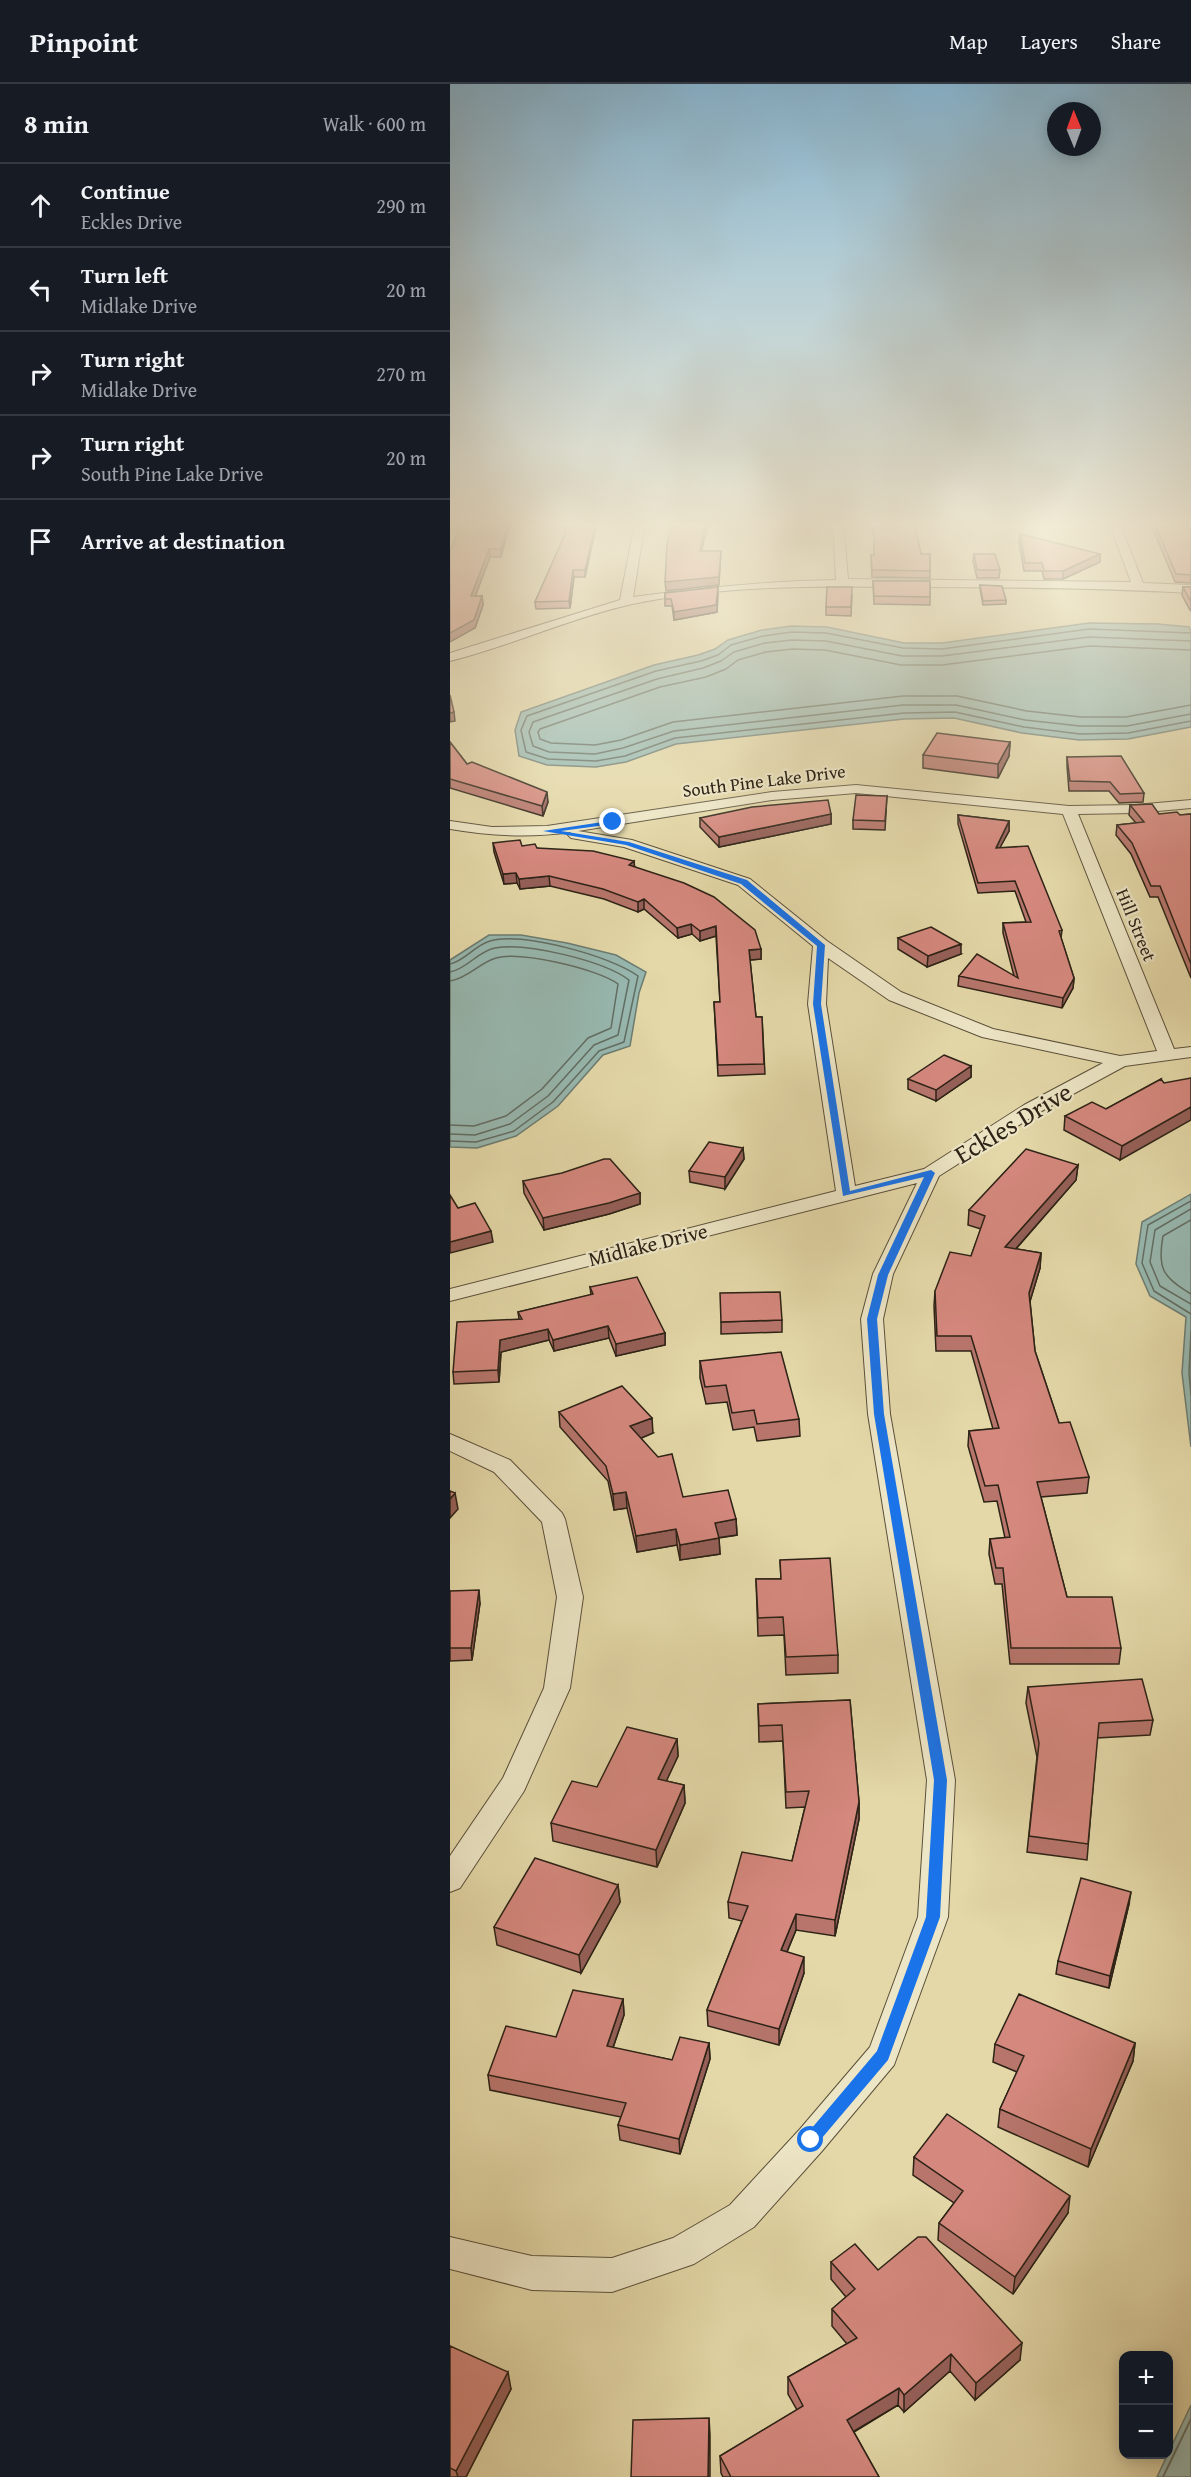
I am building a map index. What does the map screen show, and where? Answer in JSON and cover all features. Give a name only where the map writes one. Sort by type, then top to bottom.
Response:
[{"type":"street","points":[[450,657],[525,634]]},
{"type":"street","name":"South Pine Lake Drive","points":[[450,825],[492,832],[547,831],[772,795],[856,789],[1069,810],[1191,804]]},
{"type":"street","name":"Hill Street","points":[[1069,810],[1179,1054]]},
{"type":"street","points":[[547,831],[627,843],[744,882],[821,945],[895,996],[988,1033],[1120,1061]]},
{"type":"street","points":[[821,945],[817,1004],[846,1194]]},
{"type":"street","name":"Eckles Drive","points":[[450,2253],[532,2273],[612,2275],[682,2252],[741,2216],[811,2140],[883,2055],[933,1917],[940,1780],[879,1414],[872,1319],[883,1275],[931,1173],[1031,1109],[1120,1061],[1179,1054]]},
{"type":"street","name":"Midlake Drive","points":[[450,1295],[931,1173]]},
{"type":"street","points":[[450,1442],[502,1466],[553,1519],[570,1597],[557,1688],[514,1783],[450,1880]]},
{"type":"water","points":[[750,634],[859,634],[904,643],[942,643],[1011,634],[1191,634],[1191,727],[1128,739],[1079,740],[1022,733],[954,718],[904,719],[676,744],[626,762],[596,767],[547,765],[519,756],[515,730],[521,712],[654,665],[698,655],[715,649],[728,640]]},
{"type":"water","points":[[489,935],[521,935],[567,943],[616,955],[646,972],[639,993],[630,1046],[603,1055],[558,1106],[516,1136],[477,1148],[450,1147],[450,960]]},
{"type":"water","points":[[1191,1194],[1191,1447],[1182,1373],[1186,1317],[1150,1296],[1136,1264],[1142,1222]]},
{"type":"water","points":[[1191,2405],[1191,2477],[1157,2477],[1166,2459],[1173,2459],[1173,2443]]},
{"type":"building","points":[[450,695],[454,712],[450,713]]},
{"type":"building","points":[[937,733],[1010,742],[998,764],[923,755]]},
{"type":"building","points":[[450,742],[467,764],[472,762],[547,792],[542,806],[450,779]]},
{"type":"building","points":[[1121,756],[1144,793],[1120,794],[1110,782],[1070,781],[1067,757]]},
{"type":"building","points":[[856,795],[887,796],[885,821],[853,820]]},
{"type":"building","points":[[828,800],[831,814],[719,837],[700,818],[752,807]]},
{"type":"building","points":[[1152,804],[1159,814],[1177,812],[1180,815],[1191,814],[1191,964],[1160,886],[1151,886],[1132,843],[1117,825],[1144,822],[1130,805]]},
{"type":"building","points":[[958,815],[1009,821],[996,848],[1028,846],[1062,930],[1059,931],[1074,978],[1063,998],[959,976],[977,954],[1018,978],[1003,923],[1031,922],[1015,881],[978,883]]},
{"type":"building","points":[[520,840],[522,846],[535,844],[537,848],[593,851],[634,861],[629,865],[684,883],[714,897],[755,930],[761,949],[749,950],[756,1017],[762,1017],[764,1064],[718,1065],[714,1002],[720,1002],[716,926],[700,931],[691,924],[677,928],[644,899],[638,902],[603,889],[549,876],[519,879],[516,873],[503,874],[493,843]]},
{"type":"building","points":[[931,927],[961,944],[928,956],[898,938]]},
{"type":"building","points":[[944,1055],[971,1066],[936,1090],[908,1079]]},
{"type":"building","points":[[1191,1078],[1191,1107],[1122,1146],[1065,1116],[1092,1102],[1106,1109],[1161,1079],[1164,1083]]},
{"type":"building","points":[[709,1142],[743,1148],[725,1177],[689,1171]]},
{"type":"building","points":[[1026,1149],[1078,1165],[1005,1247],[1041,1253],[1029,1293],[1035,1351],[1059,1423],[1070,1422],[1089,1477],[1037,1482],[1067,1597],[1112,1597],[1121,1648],[1011,1648],[1003,1568],[996,1568],[990,1539],[1010,1537],[998,1485],[985,1486],[969,1431],[999,1428],[971,1336],[937,1336],[935,1291],[950,1252],[971,1256],[985,1216],[969,1210]]},
{"type":"building","points":[[610,1159],[640,1193],[609,1203],[543,1218],[523,1181],[562,1173]]},
{"type":"building","points":[[450,1195],[458,1208],[475,1203],[491,1231],[450,1242]]},
{"type":"building","points":[[637,1277],[665,1333],[616,1344],[608,1326],[553,1340],[548,1329],[500,1340],[498,1370],[453,1372],[457,1322],[522,1319],[518,1312],[593,1294],[590,1287]]},
{"type":"building","points":[[780,1292],[782,1320],[721,1322],[720,1293]]},
{"type":"building","points":[[781,1352],[799,1419],[757,1424],[754,1410],[732,1413],[726,1385],[705,1387],[700,1361]]},
{"type":"building","points":[[622,1386],[652,1418],[630,1426],[658,1457],[672,1454],[683,1497],[728,1490],[736,1519],[715,1523],[719,1538],[680,1545],[676,1529],[636,1536],[626,1492],[613,1494],[606,1466],[559,1412]]},
{"type":"building","points":[[830,1558],[838,1655],[786,1657],[783,1617],[758,1618],[756,1579],[781,1579],[780,1560]]},
{"type":"building","points":[[479,1590],[471,1648],[450,1648],[450,1591]]},
{"type":"building","points":[[1142,1679],[1153,1720],[1099,1723],[1088,1844],[1029,1836],[1039,1743],[1028,1687]]},
{"type":"building","points":[[850,1700],[859,1802],[835,1920],[796,1914],[781,1950],[804,1957],[779,2029],[707,2010],[748,1906],[728,1902],[742,1852],[792,1861],[809,1791],[786,1792],[782,1725],[759,1726],[758,1704]]},
{"type":"building","points":[[627,1727],[677,1739],[658,1779],[684,1785],[656,1850],[551,1823],[572,1781],[597,1787]]},
{"type":"building","points":[[535,1858],[618,1885],[579,1955],[494,1927]]},
{"type":"building","points":[[1081,1878],[1131,1892],[1110,1976],[1058,1961]]},
{"type":"building","points":[[573,1990],[623,1999],[607,2046],[672,2060],[680,2037],[709,2043],[679,2139],[618,2125],[626,2103],[488,2075],[506,2026],[556,2037]]},
{"type":"building","points":[[1019,1994],[1135,2043],[1091,2149],[1000,2109],[1024,2056],[995,2044]]},
{"type":"building","points":[[947,2114],[1070,2196],[1015,2277],[939,2223],[963,2191],[914,2157]]},
{"type":"building","points":[[918,2237],[926,2237],[1022,2343],[976,2383],[951,2354],[904,2395],[899,2388],[847,2420],[879,2477],[731,2477],[720,2456],[803,2406],[788,2377],[857,2338],[832,2309],[855,2289],[831,2262],[855,2244],[878,2270]]},
{"type":"building","points":[[450,2346],[508,2372],[456,2471],[450,2468]]},
{"type":"building","points":[[709,2418],[708,2477],[631,2477],[633,2420]]},
{"type":"route","points":[[613,822],[547,831],[627,843],[744,882],[821,945],[817,1004],[846,1194],[931,1173],[883,1275],[872,1319],[879,1414],[940,1780],[933,1917],[883,2055],[811,2140]]}]
